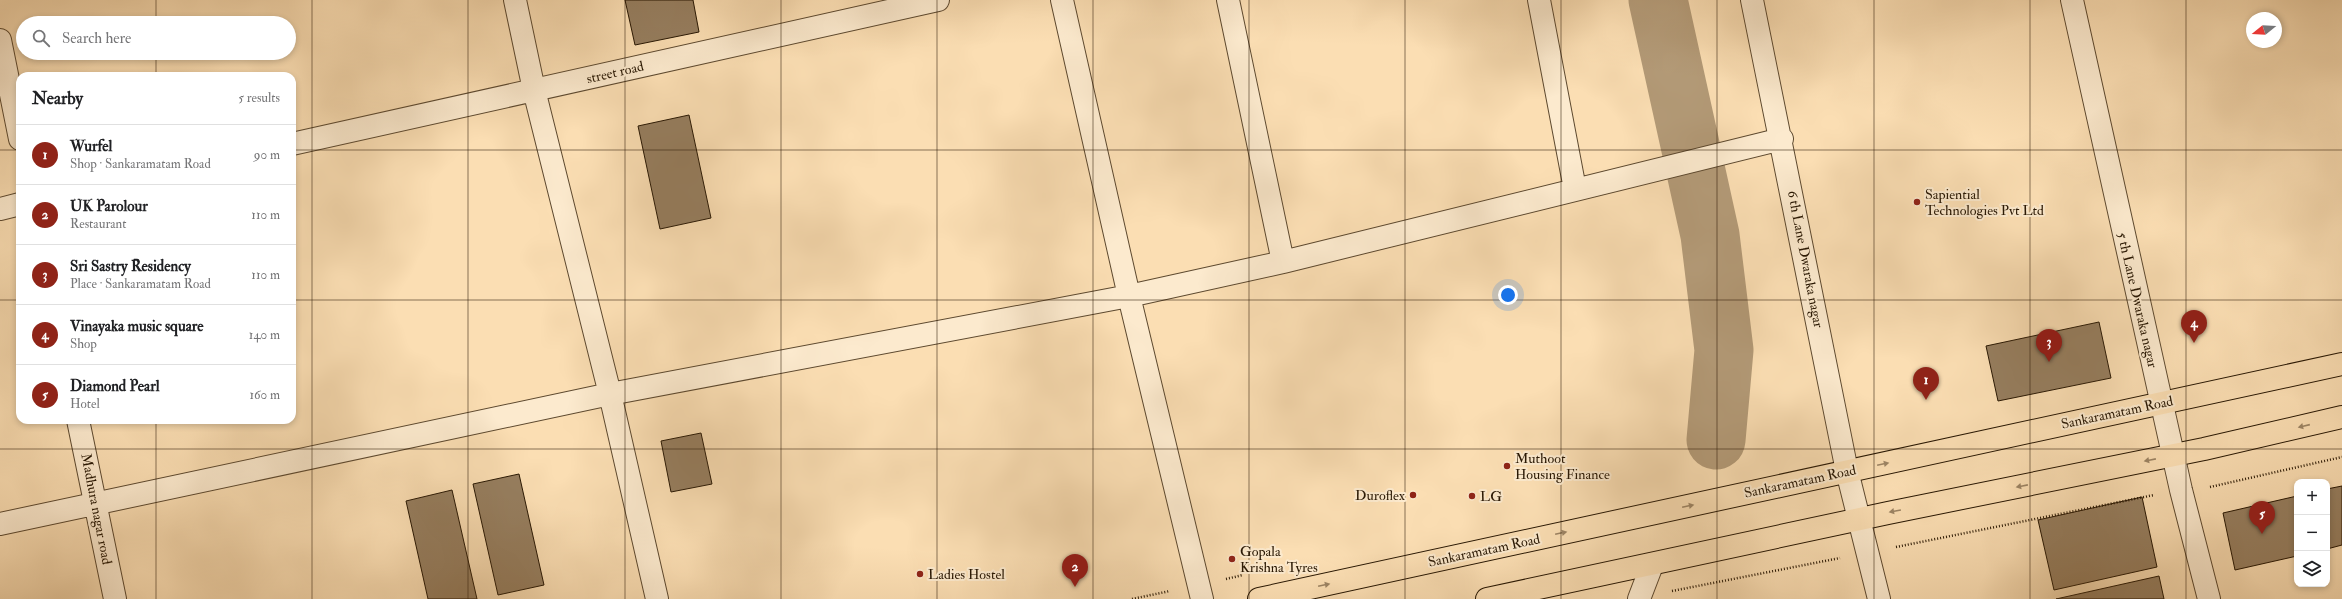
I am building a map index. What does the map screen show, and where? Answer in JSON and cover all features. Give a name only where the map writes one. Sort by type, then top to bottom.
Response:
[{"type":"main road","name":"Sankaramatam Road","points":[[1259,599],[2161,402],[2342,364]]},
{"type":"main road","points":[[1487,599],[1652,565],[1859,519],[2173,455],[2342,417]]},
{"type":"street","points":[[515,0],[534,90],[610,394],[657,599]]},
{"type":"street","name":"street road","points":[[296,143],[938,0]]},
{"type":"street","points":[[1062,0],[1129,296],[1202,599]]},
{"type":"street","points":[[1228,0],[1283,262]]},
{"type":"street","points":[[1539,0],[1575,189]]},
{"type":"street","name":"6 th Lane Dwaraka nagar","points":[[1752,0],[1782,139],[1847,471],[1879,599]]},
{"type":"street","name":"5 th Lane Dwaraka nagar","points":[[2072,0],[2181,490],[2209,599]]},
{"type":"street","points":[[0,40],[16,119]]},
{"type":"street","points":[[0,524],[610,394],[1129,296],[1283,262],[1782,139]]},
{"type":"street","points":[[0,209],[16,205]]},
{"type":"street","name":"Madhura nagar road","points":[[79,424],[115,599]]},
{"type":"street","points":[[1639,598],[1652,565]]},
{"type":"path","points":[[1639,598],[2181,490],[2214,487],[2342,457]]},
{"type":"building","points":[[625,0],[693,0],[699,32],[635,45]]},
{"type":"building","points":[[689,115],[711,218],[660,229],[638,126]]},
{"type":"building","points":[[2099,322],[2111,378],[1998,401],[1986,346]]},
{"type":"building","points":[[701,433],[712,484],[671,492],[661,441]]},
{"type":"building","points":[[519,474],[544,585],[498,595],[473,484]]},
{"type":"building","points":[[2342,486],[2342,545],[2330,548],[2330,515],[2330,488]]},
{"type":"building","points":[[452,490],[477,599],[428,599],[406,501]]},
{"type":"building","points":[[2142,497],[2157,567],[2054,590],[2038,520]]},
{"type":"building","points":[[2294,497],[2294,557],[2235,570],[2223,513]]},
{"type":"building","points":[[2159,576],[2164,599],[2056,599]]},
{"type":"waterway","points":[[1658,0],[1710,235],[1724,350],[1716,440]]},
{"type":"place","name":"Sapiential Technologies Pvt Ltd","points":[[1917,202]]},
{"type":"place","name":"Vinayaka music square","points":[[2194,343]]},
{"type":"place","name":"Sri Sastry Residency","points":[[2049,362]]},
{"type":"place","name":"Wurfel","points":[[1926,400]]},
{"type":"place","name":"Muthoot Housing Finance","points":[[1507,466]]},
{"type":"place","name":"Duroflex","points":[[1413,495]]},
{"type":"place","name":"LG","points":[[1472,496]]},
{"type":"place","name":"Diamond Pearl","points":[[2262,534]]},
{"type":"place","name":"Gopala Krishna Tyres","points":[[1232,559]]},
{"type":"place","name":"Ladies Hostel","points":[[920,574]]},
{"type":"place","name":"UK Parolour","points":[[1075,587]]}]
